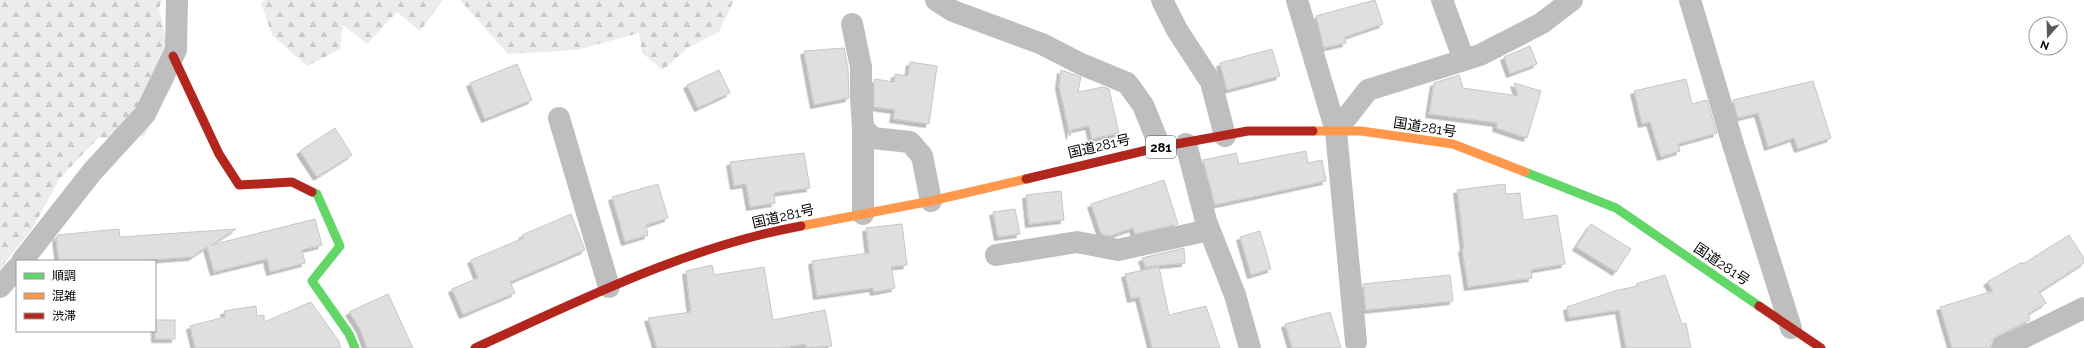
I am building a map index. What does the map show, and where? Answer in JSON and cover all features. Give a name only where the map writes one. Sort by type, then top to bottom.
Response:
[{"type":"main road","points":[[173,56],[219,154],[239,185],[292,182],[317,194],[340,246],[312,282],[349,334],[355,348]]},
{"type":"main road","name":"国道281号","points":[[475,348],[609,287],[674,261],[773,231],[931,201],[1160,147],[1186,144],[1248,131],[1361,131],[1453,144],[1616,208],[1821,348]]},
{"type":"street","points":[[23,260],[92,172],[146,114],[176,50],[177,0]]},
{"type":"street","points":[[936,0],[952,11],[1042,44],[1081,64],[1127,83],[1143,105],[1160,147]]},
{"type":"street","points":[[1162,0],[1177,30],[1211,82],[1225,136]]},
{"type":"street","points":[[1297,0],[1336,131],[1356,342]]},
{"type":"street","points":[[1442,0],[1464,60]]},
{"type":"street","points":[[1336,131],[1368,90],[1480,56],[1542,23],[1572,0]]},
{"type":"street","points":[[1690,0],[1732,141],[1791,328]]},
{"type":"street","points":[[852,24],[861,67],[863,214]]},
{"type":"street","points":[[559,118],[609,287]]},
{"type":"street","points":[[863,128],[873,138],[910,142],[922,156],[931,201]]},
{"type":"street","points":[[1186,144],[1209,230],[1235,295],[1250,348]]},
{"type":"street","points":[[996,255],[1078,242],[1118,250],[1209,230]]},
{"type":"street","points":[[0,287],[16,269]]},
{"type":"street","points":[[2002,348],[2084,308]]},
{"type":"green space","points":[[0,0],[162,0],[159,8],[175,81],[144,136],[98,138],[60,178],[32,229],[0,269]]},
{"type":"green space","points":[[265,0],[443,0],[420,31],[397,12],[367,44],[343,25],[340,49],[307,66],[272,35],[261,3]]},
{"type":"green space","points":[[460,0],[734,0],[719,32],[689,47],[663,70],[642,53],[639,33],[576,50],[508,54]]},
{"type":"building","points":[[1375,0],[1383,24],[1345,37],[1346,43],[1324,48],[1316,16]]},
{"type":"building","points":[[1530,46],[1537,64],[1510,74],[1504,57]]},
{"type":"building","points":[[844,48],[848,68],[849,98],[814,105],[804,51]]},
{"type":"building","points":[[1272,49],[1280,76],[1227,90],[1220,63]]},
{"type":"building","points":[[910,62],[937,66],[929,124],[893,119],[895,110],[874,107],[874,79],[894,82],[895,74],[908,76]]},
{"type":"building","points":[[517,64],[532,100],[485,119],[470,83]]},
{"type":"building","points":[[719,70],[730,93],[698,108],[687,85]]},
{"type":"building","points":[[1061,70],[1081,77],[1078,92],[1103,87],[1109,89],[1119,133],[1092,139],[1089,126],[1071,130],[1070,136],[1059,86]]},
{"type":"building","points":[[1459,75],[1463,88],[1518,96],[1514,83],[1541,91],[1527,138],[1496,128],[1497,123],[1429,114],[1434,83]]},
{"type":"building","points":[[1686,79],[1692,104],[1707,100],[1717,133],[1678,144],[1680,151],[1661,157],[1650,122],[1642,124],[1634,91]]},
{"type":"building","points":[[1813,81],[1831,138],[1798,149],[1794,138],[1768,147],[1758,113],[1738,118],[1733,100]]},
{"type":"building","points":[[335,128],[352,155],[317,177],[300,151]]},
{"type":"building","points":[[1306,151],[1308,163],[1322,160],[1326,181],[1215,205],[1203,160],[1236,153],[1239,164]]},
{"type":"building","points":[[804,153],[810,188],[774,193],[775,203],[750,207],[746,184],[734,186],[730,162]]},
{"type":"building","points":[[1164,180],[1178,224],[1135,234],[1133,228],[1110,236],[1101,234],[1091,204]]},
{"type":"building","points":[[658,184],[668,218],[646,225],[648,235],[625,242],[612,197]]},
{"type":"building","points":[[1505,184],[1506,194],[1520,193],[1523,220],[1557,215],[1565,264],[1531,270],[1532,278],[1468,287],[1462,249],[1464,248],[1457,190]]},
{"type":"building","points":[[1061,191],[1064,220],[1029,224],[1026,195]]},
{"type":"building","points":[[1015,209],[1020,234],[998,237],[993,212]]},
{"type":"building","points":[[571,214],[585,250],[510,282],[515,293],[463,315],[452,289],[478,278],[471,260],[524,238],[522,235]]},
{"type":"building","points":[[315,219],[322,245],[302,250],[305,263],[270,272],[267,259],[214,272],[207,247],[192,257],[149,260],[59,260],[56,238],[58,235],[119,229],[120,237],[236,229],[211,245]]},
{"type":"building","points":[[902,224],[907,265],[891,267],[895,288],[874,292],[873,288],[817,296],[812,261],[869,253],[866,228]]},
{"type":"building","points":[[1591,224],[1631,249],[1616,272],[1576,247]]},
{"type":"building","points":[[1260,231],[1271,269],[1251,275],[1240,237]]},
{"type":"building","points":[[2069,235],[2084,258],[2084,263],[2039,292],[2046,303],[2028,314],[2030,320],[1996,337],[1991,341],[1990,348],[1952,348],[1940,307],[1993,291],[1987,282],[2022,262],[2023,264]]},
{"type":"building","points":[[1184,248],[1185,263],[1145,267],[1142,258]]},
{"type":"building","points":[[712,265],[714,275],[764,267],[773,320],[825,310],[832,346],[806,348],[805,344],[782,348],[657,348],[648,318],[691,312],[686,271]]},
{"type":"building","points":[[1159,267],[1169,315],[1206,306],[1220,348],[1152,348],[1139,297],[1131,299],[1125,274]]},
{"type":"building","points":[[1450,275],[1453,301],[1366,310],[1363,284]]},
{"type":"building","points":[[1665,275],[1682,324],[1686,323],[1691,348],[1626,348],[1619,310],[1569,318],[1567,307],[1618,290],[1639,286],[1636,284]]},
{"type":"building","points":[[388,294],[413,348],[367,348],[360,329],[349,312]]},
{"type":"building","points":[[311,302],[338,340],[341,348],[195,348],[190,326],[225,317],[224,311],[256,306],[257,316],[264,315],[264,322]]},
{"type":"building","points":[[1330,312],[1341,348],[1292,348],[1285,324]]},
{"type":"building","points":[[156,320],[175,320],[175,339],[155,339]]},
{"type":"traffic: fast","points":[[1525,172],[1616,208],[1759,306]]},
{"type":"traffic: fast","points":[[312,192],[317,194],[340,246],[312,281],[349,334],[355,348]]},
{"type":"traffic: slow","points":[[1313,131],[1361,131],[1453,144],[1525,172]]},
{"type":"traffic: slow","points":[[801,226],[931,201],[1026,179]]},
{"type":"traffic: jam","points":[[173,56],[219,154],[239,185],[292,182],[312,192]]},
{"type":"traffic: jam","points":[[1026,179],[1160,147],[1248,131],[1313,131]]},
{"type":"traffic: jam","points":[[475,348],[594,294],[675,261],[758,235],[801,226]]},
{"type":"traffic: jam","points":[[1759,306],[1821,348]]}]
